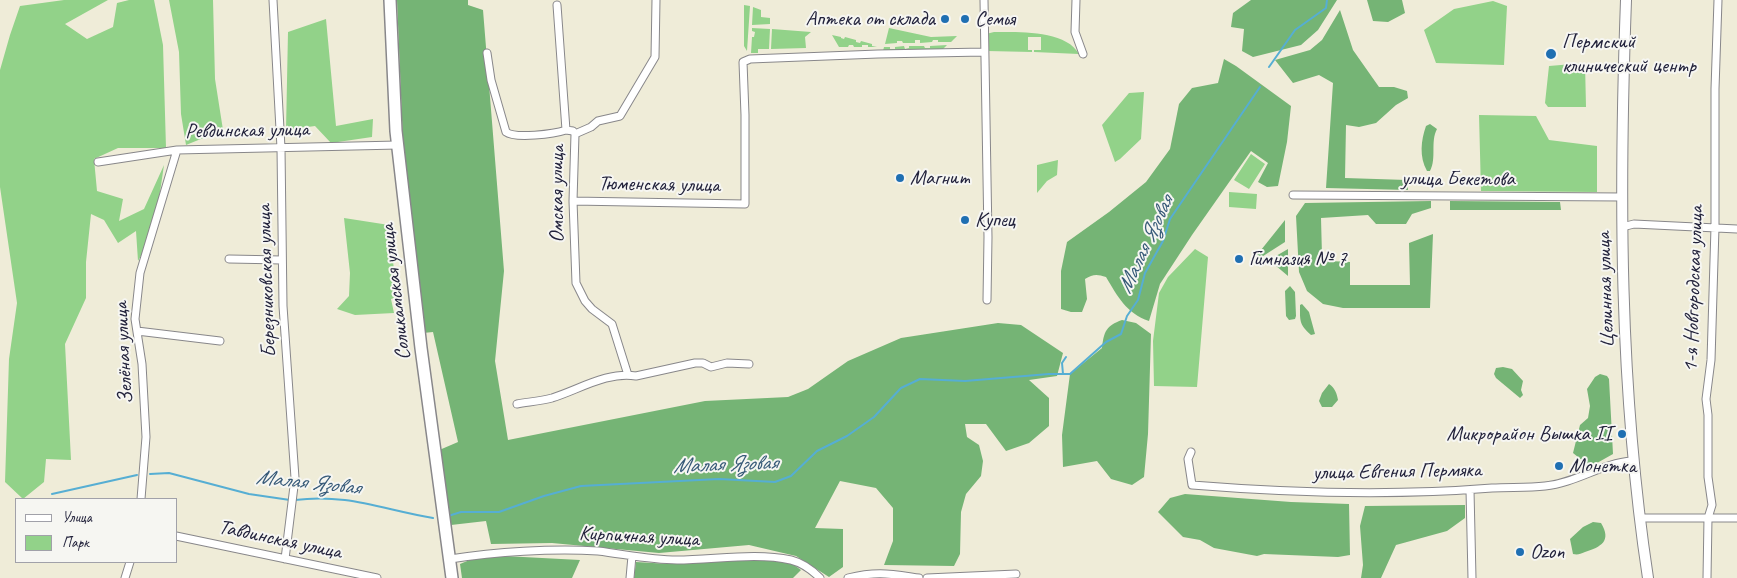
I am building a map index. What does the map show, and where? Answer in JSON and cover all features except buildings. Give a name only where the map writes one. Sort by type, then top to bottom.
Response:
[{"type":"main road","name":"Соликамская улица","points":[[390,0],[398,145],[421,348],[452,578]]},
{"type":"main road","name":"Целинная улица","points":[[1626,0],[1622,109],[1622,226],[1625,329],[1632,461],[1648,578]]},
{"type":"street","name":"Березниковская улица","points":[[273,0],[281,148],[283,306],[295,478],[285,559]]},
{"type":"street","points":[[575,134],[591,127],[598,121],[620,116],[655,56],[656,0]]},
{"type":"street","points":[[984,0],[988,238],[987,300]]},
{"type":"street","points":[[1076,0],[1075,32],[1083,54]]},
{"type":"street","name":"1-я Новгородская улица","points":[[1707,578],[1708,518],[1712,505],[1708,477],[1706,399],[1711,360],[1715,227],[1715,89],[1718,0]]},
{"type":"street","name":"Омская улица","points":[[556,5],[566,130],[573,131],[575,134],[573,201],[576,283],[585,301],[592,309],[612,324],[628,375]]},
{"type":"street","name":"Тюменская улица","points":[[573,201],[744,204],[745,115],[743,62],[750,59],[984,52]]},
{"type":"street","points":[[487,53],[491,80],[506,132],[513,135],[544,135],[566,130]]},
{"type":"street","name":"Ревдинская улица","points":[[98,162],[177,150],[398,145]]},
{"type":"street","name":"Зелёная улица","points":[[141,498],[146,437],[142,364],[135,319],[140,273],[177,150]]},
{"type":"street","name":"улица Бекетова","points":[[1293,195],[1623,197]]},
{"type":"street","points":[[1622,226],[1634,224],[1737,229]]},
{"type":"street","points":[[229,259],[282,260]]},
{"type":"street","points":[[137,331],[220,341]]},
{"type":"street","points":[[517,404],[550,399],[610,378],[628,375],[636,376],[695,363],[703,363],[711,367],[727,364],[749,364]]},
{"type":"street","name":"улица Евгения Пермяка","points":[[1191,452],[1188,459],[1192,485],[1271,490],[1364,492],[1470,490],[1545,486],[1568,482],[1618,462],[1632,461]]},
{"type":"street","points":[[1470,490],[1472,578]]},
{"type":"street","points":[[1639,518],[1737,518]]},
{"type":"street","name":"Тавдинская улица","points":[[178,536],[377,578]]},
{"type":"street","name":"Кирпичная улица","points":[[450,559],[471,555],[558,550],[676,560],[770,557],[804,564],[820,578]]},
{"type":"street","points":[[630,578],[632,556]]},
{"type":"street","points":[[125,578],[130,563]]},
{"type":"street","points":[[848,578],[869,573],[886,573],[919,578]]},
{"type":"street","points":[[927,578],[1016,574]]},
{"type":"green space","points":[[64,0],[108,0],[65,24],[87,39],[113,27],[117,3],[129,0],[154,0],[163,45],[166,148],[118,148],[94,159],[97,191],[123,199],[119,221],[144,209],[164,165],[156,214],[149,238],[138,261],[136,231],[118,243],[104,220],[91,214],[86,262],[86,298],[65,344],[71,460],[46,459],[44,482],[24,498],[5,482],[9,359],[17,303],[0,187],[0,70],[20,6]]},
{"type":"green space","points":[[169,0],[213,0],[215,79],[223,130],[186,145],[181,114],[179,52]]},
{"type":"green space","points":[[397,0],[468,0],[468,5],[483,10],[504,271],[495,361],[508,440],[705,401],[788,397],[808,389],[848,361],[901,338],[998,323],[1021,325],[1063,353],[1057,376],[1029,380],[1049,398],[1049,426],[1029,443],[1006,451],[986,424],[965,424],[967,437],[979,445],[983,461],[981,476],[966,494],[961,512],[960,554],[954,566],[884,565],[893,541],[893,508],[876,488],[840,481],[815,528],[843,529],[843,567],[829,577],[796,556],[749,545],[659,553],[552,543],[491,544],[486,521],[451,525],[437,451],[458,442],[433,332],[423,333],[403,143]]},
{"type":"green space","points":[[1251,0],[1337,0],[1318,30],[1301,45],[1253,57],[1242,51],[1244,29],[1231,27],[1233,13]]},
{"type":"green space","points":[[1367,0],[1402,0],[1405,13],[1388,22],[1373,21]]},
{"type":"green space","points":[[1493,1],[1507,6],[1504,65],[1436,63],[1424,30],[1454,9]]},
{"type":"green space","points":[[744,5],[750,6],[747,51],[744,46]]},
{"type":"green space","points":[[753,7],[761,10],[761,17],[770,18],[770,24],[752,25]]},
{"type":"green space","points":[[1340,10],[1353,50],[1379,87],[1394,87],[1407,91],[1408,98],[1396,105],[1376,123],[1359,127],[1346,125],[1345,178],[1407,180],[1408,190],[1326,188],[1333,83],[1319,75],[1293,83],[1275,60],[1310,50],[1322,40]]},
{"type":"green space","points":[[326,19],[336,126],[373,119],[372,137],[331,143],[315,126],[286,130],[288,32]]},
{"type":"green space","points":[[752,28],[770,29],[769,49],[758,49],[758,53],[751,53],[752,37],[754,37],[755,32],[752,31]]},
{"type":"green space","points":[[889,28],[931,37],[957,36],[951,42],[933,40],[932,42],[920,43],[920,40],[915,40],[915,43],[897,41],[897,43],[885,44]]},
{"type":"green space","points":[[772,29],[811,32],[805,37],[806,48],[771,49]]},
{"type":"green space","points":[[994,32],[1053,36],[1073,46],[1079,54],[1034,52],[1034,50],[1041,50],[1041,37],[1028,37],[1028,50],[1032,50],[1032,52],[987,51],[986,34]]},
{"type":"green space","points":[[832,35],[856,40],[856,42],[860,43],[861,41],[877,47],[862,45],[862,47],[854,47],[849,45],[848,47],[839,47]]},
{"type":"green space","points":[[947,45],[942,50],[883,51],[884,47],[895,49],[895,47],[904,46],[905,49],[909,48],[909,46],[930,48],[930,46]]},
{"type":"green space","points":[[1224,59],[1291,106],[1287,142],[1278,186],[1267,187],[1258,182],[1268,163],[1251,151],[1160,284],[1149,321],[1128,309],[1106,277],[1098,275],[1085,279],[1087,299],[1082,312],[1071,312],[1061,309],[1061,271],[1067,242],[1109,212],[1146,182],[1170,149],[1179,104],[1192,88],[1218,83]]},
{"type":"green space","points":[[1585,63],[1586,107],[1548,107],[1545,103],[1549,66]]},
{"type":"green space","points":[[1144,92],[1141,139],[1115,162],[1102,125],[1129,93]]},
{"type":"green space","points":[[1479,115],[1536,116],[1549,140],[1597,146],[1597,192],[1481,191]]},
{"type":"green space","points":[[1430,124],[1437,129],[1434,139],[1432,166],[1430,171],[1427,171],[1424,166],[1422,148],[1426,126]]},
{"type":"green space","points":[[1251,154],[1265,164],[1249,189],[1234,180]]},
{"type":"green space","points":[[1058,160],[1057,175],[1047,181],[1037,193],[1037,165]]},
{"type":"green space","points":[[1229,192],[1257,194],[1256,209],[1229,207]]},
{"type":"green space","points":[[1431,201],[1431,208],[1412,214],[1406,224],[1376,224],[1368,215],[1321,218],[1322,256],[1329,261],[1350,262],[1350,285],[1410,285],[1409,243],[1433,234],[1430,308],[1343,308],[1323,304],[1307,291],[1299,272],[1296,216],[1305,203]]},
{"type":"green space","points":[[1450,201],[1560,202],[1561,210],[1450,210]]},
{"type":"green space","points":[[344,218],[389,225],[397,297],[391,299],[394,313],[355,315],[337,309],[349,296],[350,273]]},
{"type":"green space","points":[[1285,220],[1285,242],[1260,258],[1257,255]]},
{"type":"green space","points":[[1195,249],[1208,257],[1197,387],[1154,386],[1153,341],[1159,293],[1168,277]]},
{"type":"green space","points":[[1288,249],[1288,276],[1275,265],[1276,256]]},
{"type":"green space","points":[[1290,286],[1295,292],[1296,316],[1295,319],[1289,320],[1286,316],[1285,291]]},
{"type":"green space","points":[[1302,304],[1309,312],[1315,334],[1311,335],[1302,325],[1300,305]]},
{"type":"green space","points":[[1122,320],[1136,323],[1151,334],[1148,434],[1144,477],[1132,485],[1111,479],[1097,461],[1063,467],[1062,435],[1070,374],[1102,348],[1104,337],[1109,327]]},
{"type":"green space","points":[[1496,368],[1512,369],[1523,381],[1521,390],[1523,395],[1520,398],[1496,378],[1494,374]]},
{"type":"green space","points":[[1600,374],[1607,376],[1609,379],[1613,454],[1597,463],[1588,465],[1573,453],[1580,425],[1588,418],[1590,406],[1587,389],[1595,377]]},
{"type":"green space","points":[[1329,384],[1333,387],[1338,400],[1332,407],[1322,407],[1319,401]]},
{"type":"green space","points":[[1185,494],[1291,502],[1349,504],[1350,555],[1338,557],[1264,554],[1257,556],[1214,548],[1200,540],[1183,537],[1158,512],[1170,498]]},
{"type":"green space","points":[[1465,505],[1465,518],[1447,531],[1396,545],[1381,578],[1361,578],[1363,565],[1360,526],[1365,506]]},
{"type":"green space","points":[[1593,522],[1601,523],[1605,539],[1600,545],[1591,550],[1573,554],[1570,539],[1583,527]]},
{"type":"green space","points":[[504,556],[580,560],[572,578],[462,578],[460,564],[472,559]]},
{"type":"green space","points":[[770,559],[790,562],[801,570],[793,578],[634,578],[636,562],[669,564]]},
{"type":"waterway","points":[[1269,67],[1295,30],[1326,8],[1327,0]]},
{"type":"waterway","name":"Малая Язовая","points":[[448,516],[461,512],[499,512],[544,496],[581,486],[719,479],[775,482],[791,476],[817,451],[847,436],[874,417],[901,388],[920,379],[965,381],[1070,374],[1106,342],[1121,334],[1127,316],[1138,300],[1145,273],[1163,241],[1170,219],[1260,87]]},
{"type":"waterway","name":"Малая Язовая","points":[[1063,374],[1062,363],[1066,357]]},
{"type":"waterway","name":"Малая Язовая","points":[[150,474],[169,473],[249,494],[290,500]]},
{"type":"waterway","points":[[52,494],[137,475]]},
{"type":"waterway","name":"Малая Язовая","points":[[295,500],[314,498],[365,503],[433,518]]},
{"type":"place","name":"Аптека от склада","points":[[945,19]]},
{"type":"place","name":"Семья","points":[[965,19]]},
{"type":"place","name":"Пермский клинический центр","points":[[1551,54]]},
{"type":"place","name":"Магнит","points":[[900,178]]},
{"type":"place","name":"Купец","points":[[965,220]]},
{"type":"place","name":"Гимназия № 7","points":[[1239,259]]},
{"type":"place","name":"Микрорайон Вышка II","points":[[1622,434]]},
{"type":"place","name":"Монетка","points":[[1559,466]]},
{"type":"place","name":"Ozon","points":[[1520,552]]}]
